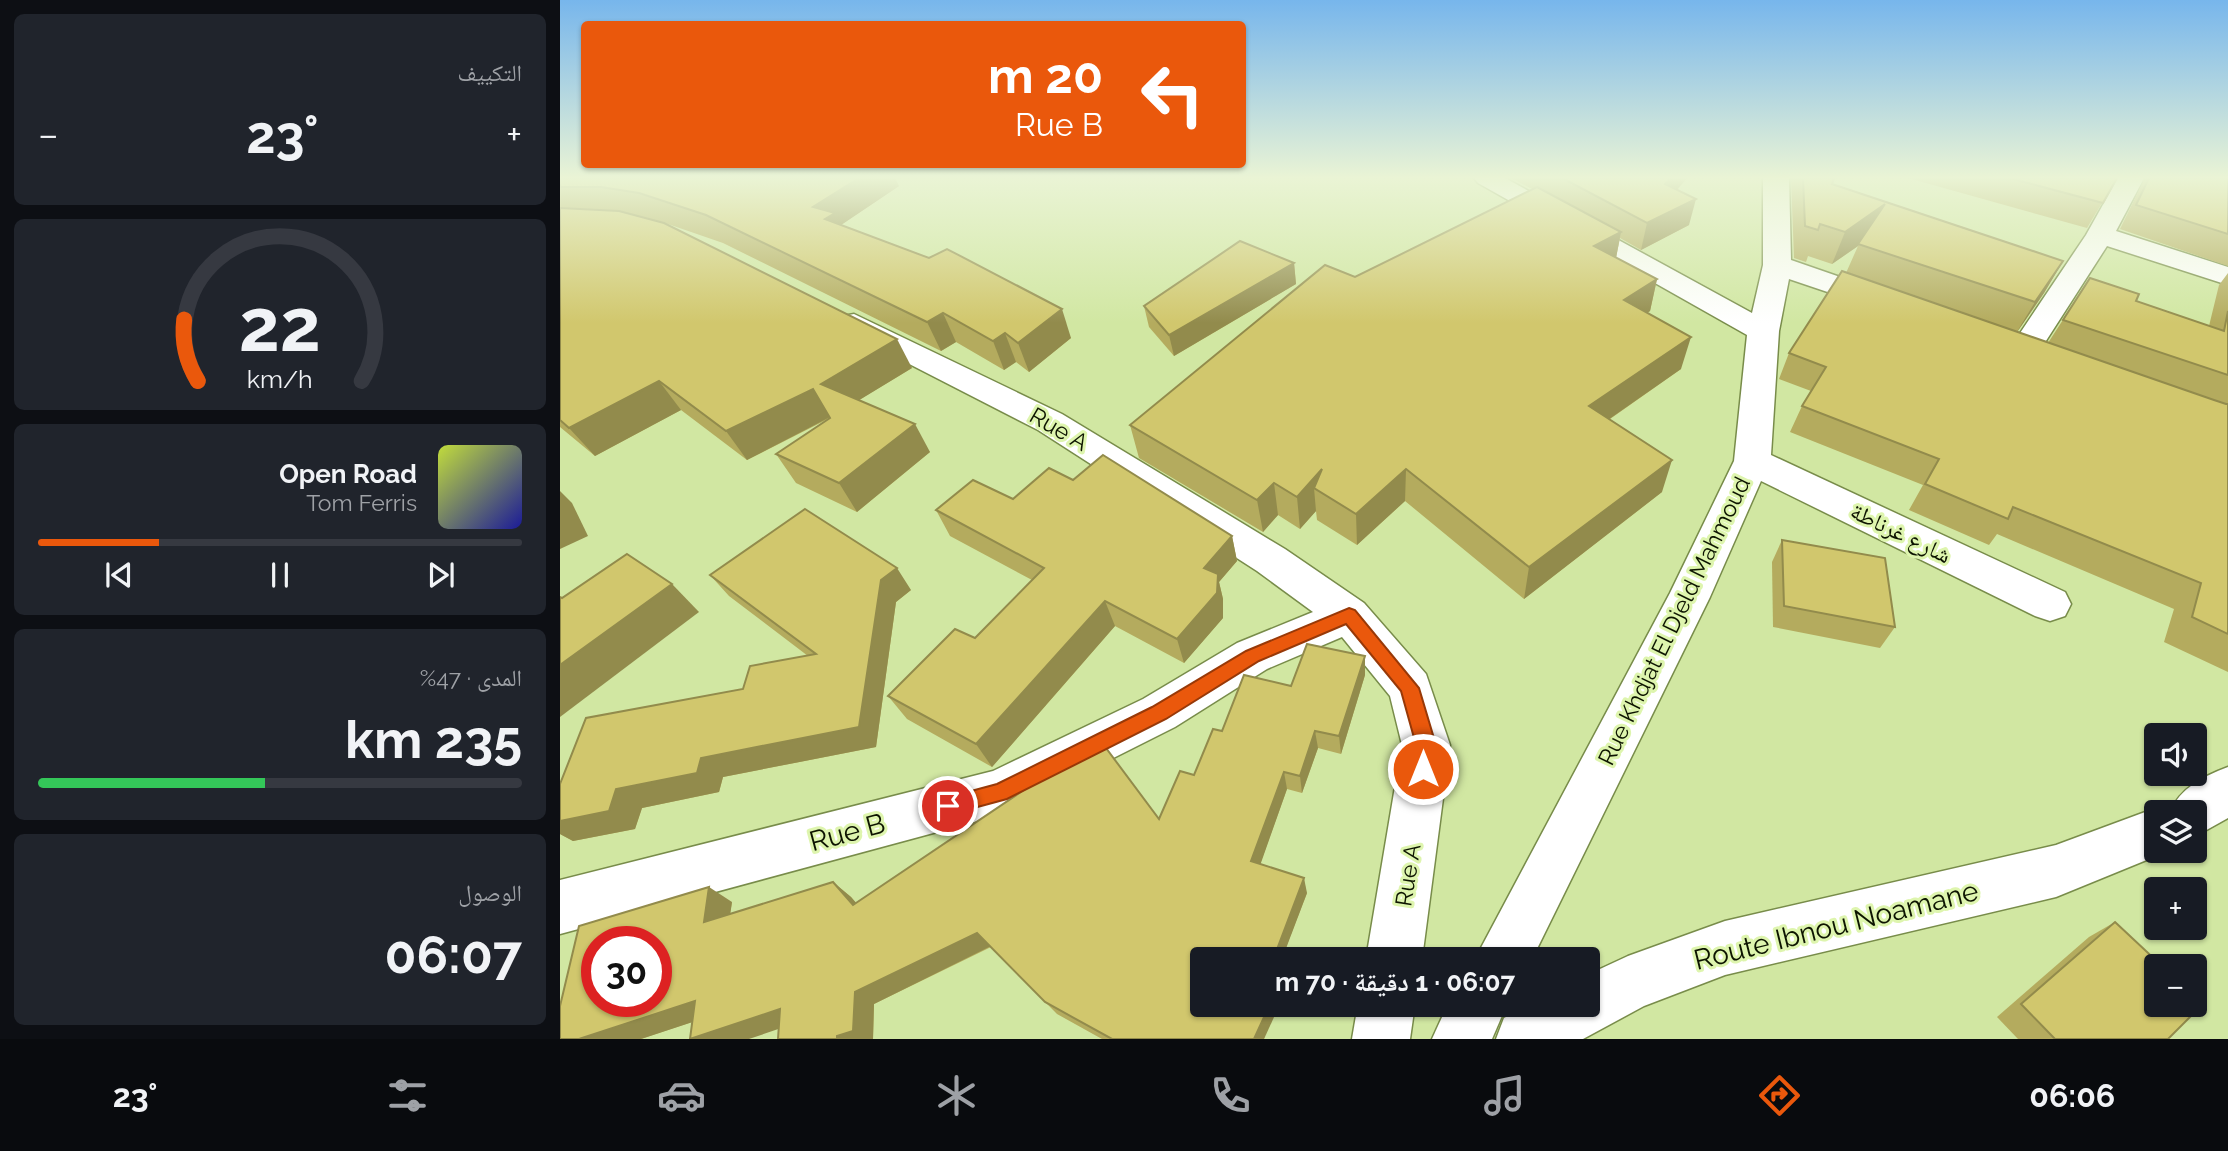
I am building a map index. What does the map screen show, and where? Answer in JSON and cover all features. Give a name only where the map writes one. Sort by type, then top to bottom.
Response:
[{"type":"street","points":[[1573,226],[1763,331]]},
{"type":"street","name":"Rue Khdjat El Djeld Mahmoud","points":[[1509,947],[1689,597],[1752,461],[1763,331],[1777,265],[1777,226]]},
{"type":"street","points":[[2024,351],[2105,226]]},
{"type":"street","points":[[2100,235],[2228,276]]},
{"type":"street","points":[[1777,265],[1907,310]]},
{"type":"street","name":"Rue A","points":[[821,306],[1050,422],[1271,560],[1349,615],[1409,688],[1426,745],[1396,947]]},
{"type":"street","name":"شارع غرناطة","points":[[1752,461],[2050,604]]},
{"type":"street","name":"Rue B","points":[[560,907],[1000,792],[1159,713],[1252,656],[1349,615]]},
{"type":"street","points":[[2207,804],[2228,790]]},
{"type":"street","name":"Route Ibnou Noamane","points":[[1525,1039],[1628,984],[1725,948],[2056,871],[2144,837]]},
{"type":"street","points":[[1381,1039],[1385,1017]]},
{"type":"street","points":[[1461,1039],[1472,1017]]},
{"type":"building","points":[[560,226],[671,226],[897,339],[821,384],[915,424],[839,483],[776,454],[830,418],[813,389],[726,431],[659,381],[569,428],[560,420]]},
{"type":"building","points":[[730,226],[845,226],[929,258],[947,249],[1062,309],[1018,343],[1005,333],[993,341],[943,313],[927,322]]},
{"type":"building","points":[[1457,226],[1611,226],[1621,232],[1594,246],[1657,279],[1624,300],[1691,337],[1589,406],[1672,460],[1529,567],[1406,469],[1356,514],[1314,488],[1322,469],[1297,497],[1274,483],[1257,500],[1130,425],[1325,265],[1355,277]]},
{"type":"building","points":[[1828,226],[1853,226],[1845,232]]},
{"type":"building","points":[[1870,226],[1959,226],[2063,261],[2035,302],[1858,244]]},
{"type":"building","points":[[2204,226],[2228,226],[2228,234]]},
{"type":"building","points":[[1240,241],[1294,263],[1169,335],[1144,306]]},
{"type":"building","points":[[1842,271],[2228,404],[2228,634],[2192,617],[2201,583],[2013,507],[2008,519],[1925,484],[1939,459],[1802,406],[1826,367],[1789,353]]},
{"type":"building","points":[[2090,278],[2139,294],[2136,301],[2224,331],[2228,311],[2228,375],[2063,320]]},
{"type":"building","points":[[1103,455],[1232,536],[1204,568],[1218,574],[1217,593],[1177,639],[1105,601],[976,744],[888,696],[955,629],[975,638],[1044,568],[936,510],[973,480],[1013,499],[1049,468],[1073,480]]},
{"type":"building","points":[[805,509],[897,568],[881,580],[859,727],[701,758],[697,773],[616,789],[609,811],[560,821],[560,784],[586,718],[743,689],[750,666],[816,654],[710,575]]},
{"type":"building","points":[[1782,540],[1885,558],[1895,627],[1784,606]]},
{"type":"building","points":[[627,554],[672,584],[560,665],[560,597]]},
{"type":"building","points":[[1307,644],[1365,656],[1339,736],[1315,731],[1300,776],[1284,772],[1251,861],[1304,878],[1278,947],[1190,947],[1190,1017],[1264,1017],[1254,1039],[1112,1039],[1045,1002],[977,933],[855,992],[853,1031],[837,1036],[837,1039],[778,1039],[780,1009],[690,1039],[695,1001],[672,1009],[672,926],[581,926],[581,1017],[646,1017],[579,1039],[560,1039],[560,1006],[579,926],[709,887],[704,922],[833,882],[853,905],[1061,765],[1103,744],[1159,819],[1180,771],[1194,775],[1213,729],[1222,731],[1244,675],[1291,686]]},
{"type":"building","points":[[2115,922],[2149,954],[2144,954],[2144,1017],[2190,1017],[2168,1039],[2055,1039],[2021,1004]]},
{"type":"route","points":[[948,806],[1000,792],[1159,713],[1252,656],[1349,615],[1409,688],[1426,745],[1423,769]]}]
